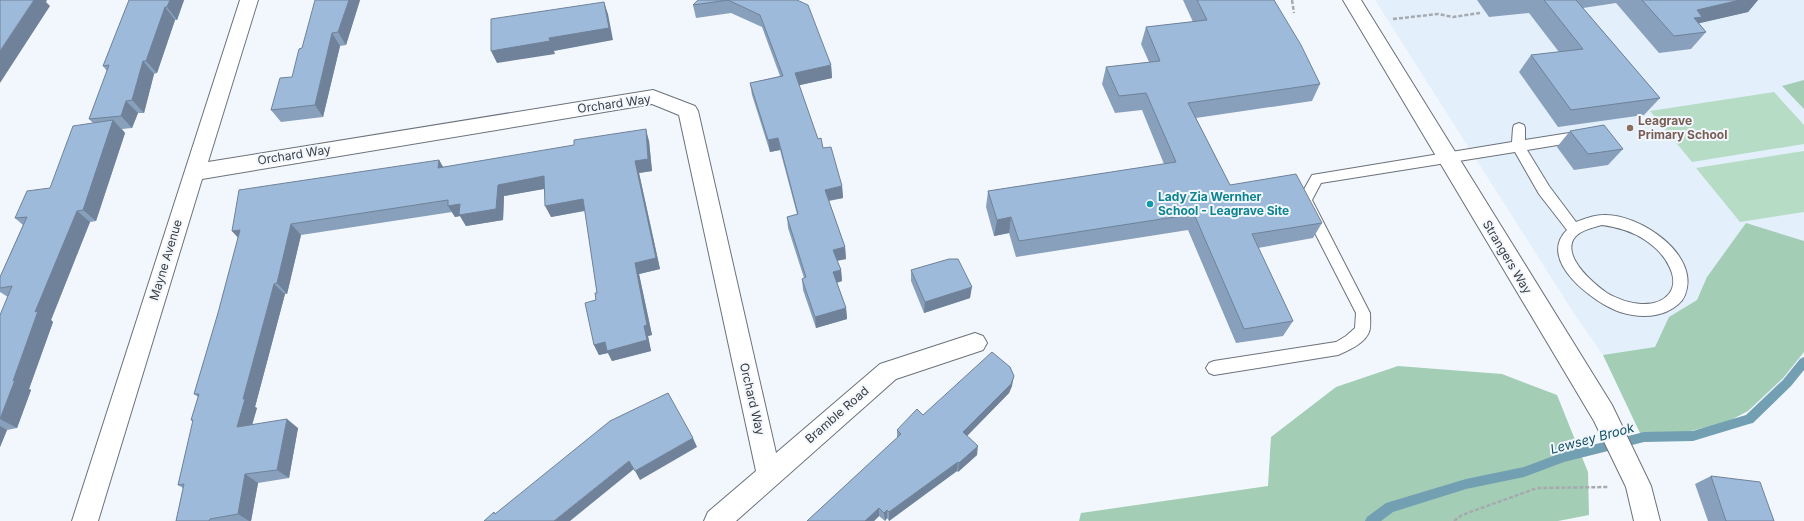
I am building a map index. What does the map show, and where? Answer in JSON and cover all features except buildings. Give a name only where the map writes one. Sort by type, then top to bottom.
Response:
[{"type":"street","name":"Mayne Avenue","points":[[85,521],[249,0]]},
{"type":"street","name":"Strangers Way","points":[[1352,0],[1603,413],[1638,486],[1647,521]]},
{"type":"street","name":"Orchard Way","points":[[194,172],[653,97],[688,111],[769,475]]},
{"type":"street","name":"Bramble Road","points":[[717,521],[888,371],[975,343]]},
{"type":"lane","points":[[1519,128],[1518,146],[1544,190],[1574,229]]},
{"type":"lane","points":[[1214,368],[1338,348],[1351,341],[1362,331],[1363,314],[1305,200],[1317,179],[1585,136]]},
{"type":"lane","points":[[1602,220],[1620,222],[1639,229],[1656,240],[1670,253],[1679,268],[1682,282],[1679,295],[1669,304],[1654,310],[1636,310],[1616,304],[1596,294],[1581,282],[1570,267],[1565,252],[1566,239],[1574,229],[1586,222],[1602,220]]},
{"type":"path","points":[[1292,0],[1294,13]]},
{"type":"path","points":[[1365,22],[1438,14],[1453,17],[1480,14]]},
{"type":"path","points":[[1454,521],[1462,515],[1537,488],[1638,486]]},
{"type":"shaded area","name":"Leagrave Primary School","points":[[1375,0],[1804,0],[1804,353],[1780,383],[1748,411],[1727,422],[1687,432],[1640,433],[1603,355],[1573,312]]},
{"type":"green space","points":[[1804,80],[1804,109],[1782,86]]},
{"type":"green space","points":[[1774,92],[1804,125],[1804,144],[1692,162],[1650,111]]},
{"type":"green space","points":[[1804,151],[1804,212],[1740,222],[1696,168]]},
{"type":"green space","points":[[1746,223],[1804,241],[1804,352],[1783,378],[1748,411],[1727,422],[1687,432],[1640,433],[1603,355],[1655,347],[1669,317],[1697,300],[1707,277]]},
{"type":"green space","points":[[1398,366],[1502,374],[1557,395],[1588,472],[1589,515],[1558,521],[1079,521],[1081,513],[1268,486],[1271,437],[1336,387]]},
{"type":"waterway","name":"Lewsey Brook","points":[[1371,521],[1390,507],[1466,484],[1524,472],[1564,457],[1644,437],[1693,436],[1749,419],[1787,383],[1804,362]]},
{"type":"place","name":"Leagrave Primary School","points":[[1630,128]]},
{"type":"place","name":"Lady Zia Wernher School - Leagrave Site","points":[[1150,204]]}]
